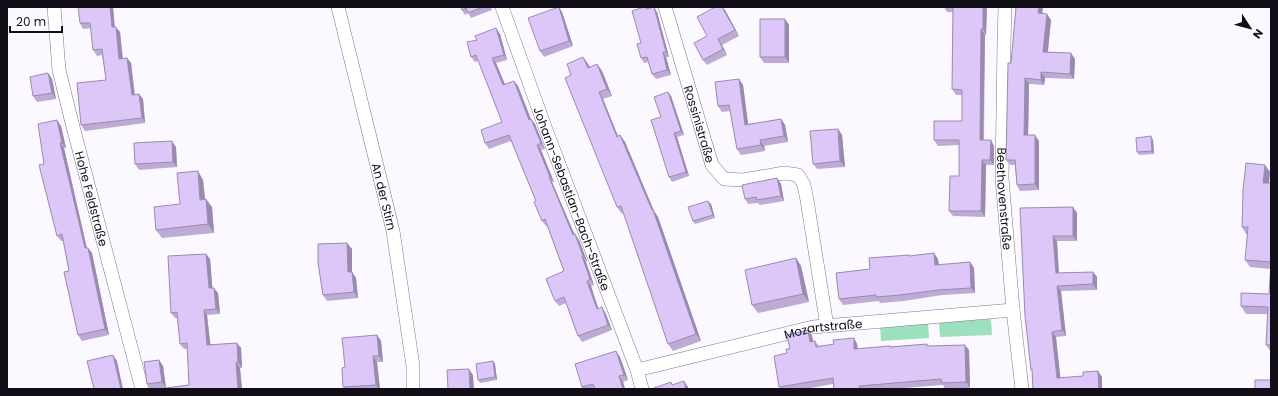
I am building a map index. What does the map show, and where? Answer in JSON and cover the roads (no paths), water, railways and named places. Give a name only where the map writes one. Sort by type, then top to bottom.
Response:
[{"type":"street","name":"Hohe Feldstraße","points":[[54,7],[59,70],[142,389]]},
{"type":"street","name":"An der Stirn","points":[[338,7],[393,232],[413,366],[413,389]]},
{"type":"street","name":"Johann-Sebastian-Bach-Straße","points":[[502,7],[544,127],[637,370],[642,389]]},
{"type":"street","name":"Rossinistraße","points":[[665,7],[712,165],[724,179],[743,180],[784,173],[798,175],[804,185],[827,326]]},
{"type":"street","name":"Beethovenstraße","points":[[1005,7],[1002,178],[1013,310],[1022,389]]},
{"type":"street","name":"Mozartstraße","points":[[637,370],[813,327],[1013,310]]}]
